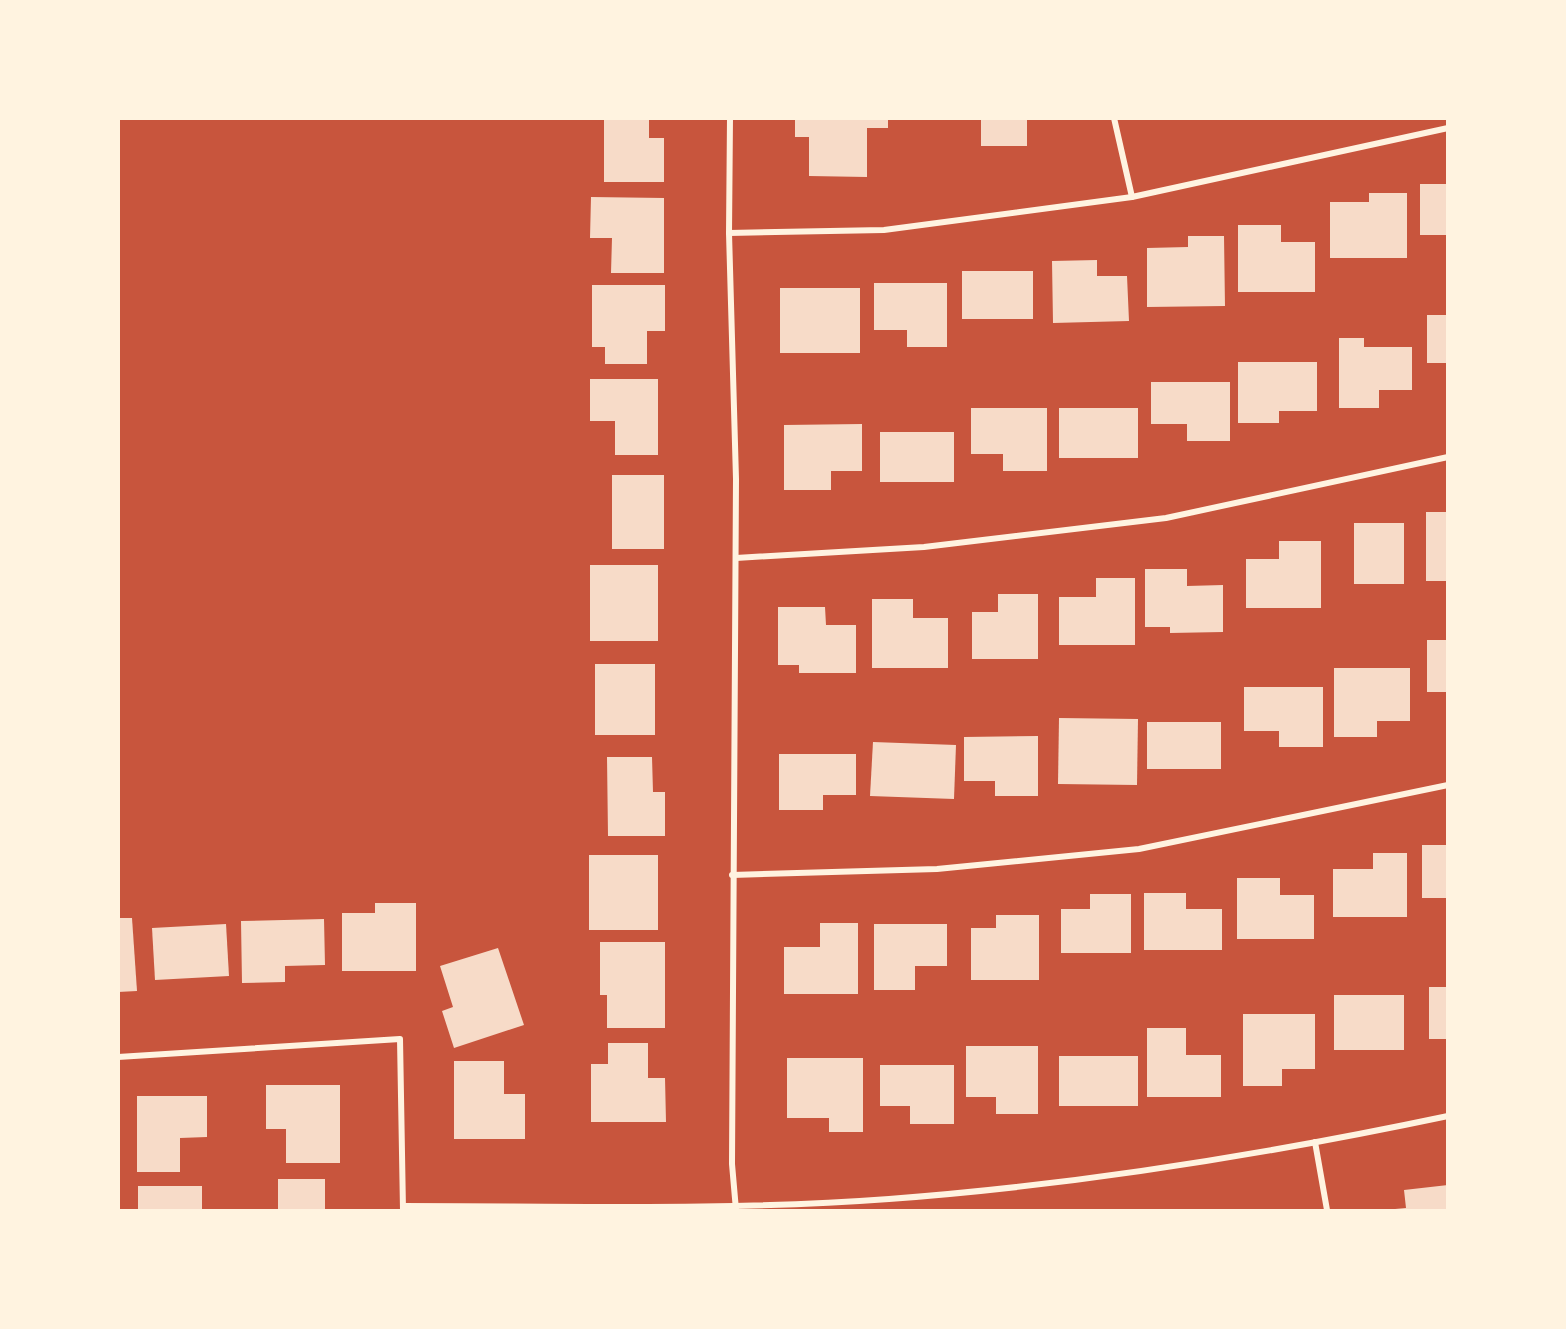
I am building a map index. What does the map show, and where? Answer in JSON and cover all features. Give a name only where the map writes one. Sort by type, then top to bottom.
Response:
[{"type":"street","points":[[730,118],[729,233],[736,479],[732,875],[732,1164],[736,1208]]},
{"type":"street","points":[[1114,118],[1132,197]]},
{"type":"street","points":[[729,233],[884,230],[1132,197],[1448,128]]},
{"type":"street","points":[[736,558],[924,547],[1166,518],[1448,457]]},
{"type":"street","points":[[732,875],[937,869],[1139,849],[1448,785]]},
{"type":"street","points":[[118,1057],[400,1039],[403,1208],[736,1208],[888,1199],[1120,1175],[1315,1142],[1448,1116]]},
{"type":"street","points":[[1315,1142],[1327,1210]]},
{"type":"building","points":[[604,118],[649,118],[649,138],[664,138],[664,182],[604,182]]},
{"type":"building","points":[[795,118],[888,118],[888,128],[867,128],[867,177],[809,176],[809,137],[795,137]]},
{"type":"building","points":[[981,118],[1027,118],[1027,146],[981,146]]},
{"type":"building","points":[[1420,184],[1448,184],[1448,235],[1420,235]]},
{"type":"building","points":[[1369,193],[1407,193],[1407,258],[1330,258],[1330,202],[1369,202]]},
{"type":"building","points":[[591,197],[664,198],[664,273],[611,273],[612,238],[590,238]]},
{"type":"building","points":[[1238,225],[1281,225],[1281,242],[1315,242],[1315,292],[1238,292]]},
{"type":"building","points":[[1188,236],[1224,236],[1225,306],[1147,307],[1147,248],[1188,247]]},
{"type":"building","points":[[1097,260],[1097,276],[1127,276],[1129,321],[1053,323],[1052,261]]},
{"type":"building","points":[[962,271],[1033,271],[1033,319],[962,319]]},
{"type":"building","points":[[874,283],[947,283],[947,347],[907,347],[907,330],[874,330]]},
{"type":"building","points":[[592,285],[665,285],[665,331],[647,331],[647,364],[605,364],[605,347],[592,347]]},
{"type":"building","points":[[780,288],[860,288],[860,353],[780,353]]},
{"type":"building","points":[[1427,315],[1448,315],[1448,363],[1427,363]]},
{"type":"building","points":[[1339,338],[1364,338],[1364,347],[1412,347],[1412,390],[1379,390],[1379,408],[1339,408]]},
{"type":"building","points":[[1238,362],[1317,362],[1317,411],[1279,411],[1279,423],[1238,423]]},
{"type":"building","points":[[590,379],[658,379],[658,455],[615,455],[615,421],[590,421]]},
{"type":"building","points":[[1151,382],[1230,382],[1230,441],[1187,441],[1187,424],[1151,424]]},
{"type":"building","points":[[971,408],[1047,408],[1047,471],[1003,471],[1003,454],[971,454]]},
{"type":"building","points":[[1059,408],[1138,408],[1138,458],[1059,458]]},
{"type":"building","points":[[862,424],[862,471],[831,471],[831,490],[784,490],[784,425]]},
{"type":"building","points":[[880,432],[954,432],[954,482],[880,482]]},
{"type":"building","points":[[612,475],[664,475],[664,549],[612,549]]},
{"type":"building","points":[[1426,512],[1448,512],[1448,581],[1426,581]]},
{"type":"building","points":[[1354,523],[1404,523],[1404,584],[1354,584]]},
{"type":"building","points":[[1279,541],[1321,541],[1321,608],[1246,608],[1246,559],[1279,559]]},
{"type":"building","points":[[590,565],[658,565],[658,641],[590,641]]},
{"type":"building","points":[[1145,569],[1187,569],[1187,586],[1223,585],[1223,632],[1170,633],[1170,627],[1145,627]]},
{"type":"building","points":[[1096,578],[1135,578],[1135,645],[1059,645],[1059,597],[1096,597]]},
{"type":"building","points":[[998,594],[1038,594],[1038,659],[972,659],[972,612],[998,612]]},
{"type":"building","points":[[872,599],[913,599],[913,618],[948,618],[948,668],[872,668]]},
{"type":"building","points":[[778,607],[825,607],[826,625],[856,625],[856,673],[799,673],[799,665],[778,665]]},
{"type":"building","points":[[1427,640],[1448,640],[1448,692],[1427,692]]},
{"type":"building","points":[[595,664],[655,664],[655,735],[595,735]]},
{"type":"building","points":[[1334,668],[1410,668],[1410,721],[1377,721],[1377,737],[1334,737]]},
{"type":"building","points":[[1244,687],[1323,687],[1323,747],[1279,747],[1279,731],[1244,731]]},
{"type":"building","points":[[1059,718],[1138,719],[1137,785],[1058,784]]},
{"type":"building","points":[[1147,722],[1221,722],[1221,769],[1147,769]]},
{"type":"building","points":[[1038,736],[1038,796],[995,796],[995,781],[964,781],[964,737]]},
{"type":"building","points":[[873,742],[956,745],[954,799],[870,796]]},
{"type":"building","points":[[779,754],[856,754],[856,795],[823,795],[823,810],[779,810]]},
{"type":"building","points":[[607,757],[652,757],[653,792],[665,792],[665,836],[608,836]]},
{"type":"building","points":[[1422,845],[1448,845],[1448,898],[1422,898]]},
{"type":"building","points":[[1373,853],[1407,853],[1407,917],[1333,917],[1333,869],[1373,869]]},
{"type":"building","points":[[589,855],[658,855],[658,930],[589,930]]},
{"type":"building","points":[[1237,878],[1280,878],[1280,895],[1314,895],[1314,939],[1237,939]]},
{"type":"building","points":[[1144,893],[1186,893],[1186,909],[1222,909],[1222,950],[1144,950]]},
{"type":"building","points":[[1090,894],[1131,894],[1131,953],[1061,953],[1061,909],[1090,909]]},
{"type":"building","points":[[375,903],[416,903],[416,971],[342,971],[342,913],[375,913]]},
{"type":"building","points":[[996,915],[1039,915],[1039,980],[971,980],[971,928],[996,928]]},
{"type":"building","points":[[118,918],[132,918],[137,991],[118,992]]},
{"type":"building","points":[[324,919],[325,965],[285,966],[285,982],[242,983],[241,921]]},
{"type":"building","points":[[820,923],[858,923],[858,994],[784,994],[784,947],[820,947]]},
{"type":"building","points":[[226,924],[229,976],[155,980],[152,928]]},
{"type":"building","points":[[874,924],[947,924],[947,966],[915,966],[915,990],[874,990]]},
{"type":"building","points":[[600,942],[665,942],[665,1028],[607,1028],[607,995],[600,995]]},
{"type":"building","points":[[498,948],[524,1025],[454,1048],[442,1011],[453,1007],[440,966]]},
{"type":"building","points":[[1429,987],[1448,987],[1448,1039],[1429,1039]]},
{"type":"building","points":[[1334,995],[1404,995],[1404,1050],[1334,1050]]},
{"type":"building","points":[[1243,1014],[1315,1014],[1315,1069],[1282,1069],[1282,1086],[1243,1086]]},
{"type":"building","points":[[1147,1028],[1186,1028],[1186,1055],[1221,1055],[1221,1097],[1147,1097]]},
{"type":"building","points":[[608,1043],[648,1043],[648,1078],[665,1078],[666,1122],[591,1122],[591,1064],[608,1064]]},
{"type":"building","points":[[966,1046],[1038,1046],[1038,1114],[996,1114],[996,1097],[966,1097]]},
{"type":"building","points":[[1059,1056],[1138,1056],[1138,1106],[1059,1106]]},
{"type":"building","points":[[787,1058],[863,1058],[863,1132],[829,1132],[829,1118],[787,1118]]},
{"type":"building","points":[[454,1061],[504,1061],[504,1094],[525,1094],[525,1139],[454,1139]]},
{"type":"building","points":[[880,1065],[954,1065],[954,1124],[910,1124],[910,1106],[880,1106]]},
{"type":"building","points":[[266,1085],[340,1085],[340,1163],[286,1163],[286,1129],[266,1129]]},
{"type":"building","points":[[137,1096],[207,1096],[207,1137],[180,1138],[180,1172],[137,1172]]},
{"type":"building","points":[[278,1179],[325,1179],[325,1210],[278,1210]]},
{"type":"building","points":[[1448,1185],[1448,1210],[1395,1209],[1406,1208],[1404,1190]]},
{"type":"building","points":[[138,1186],[202,1186],[202,1210],[138,1210]]}]
